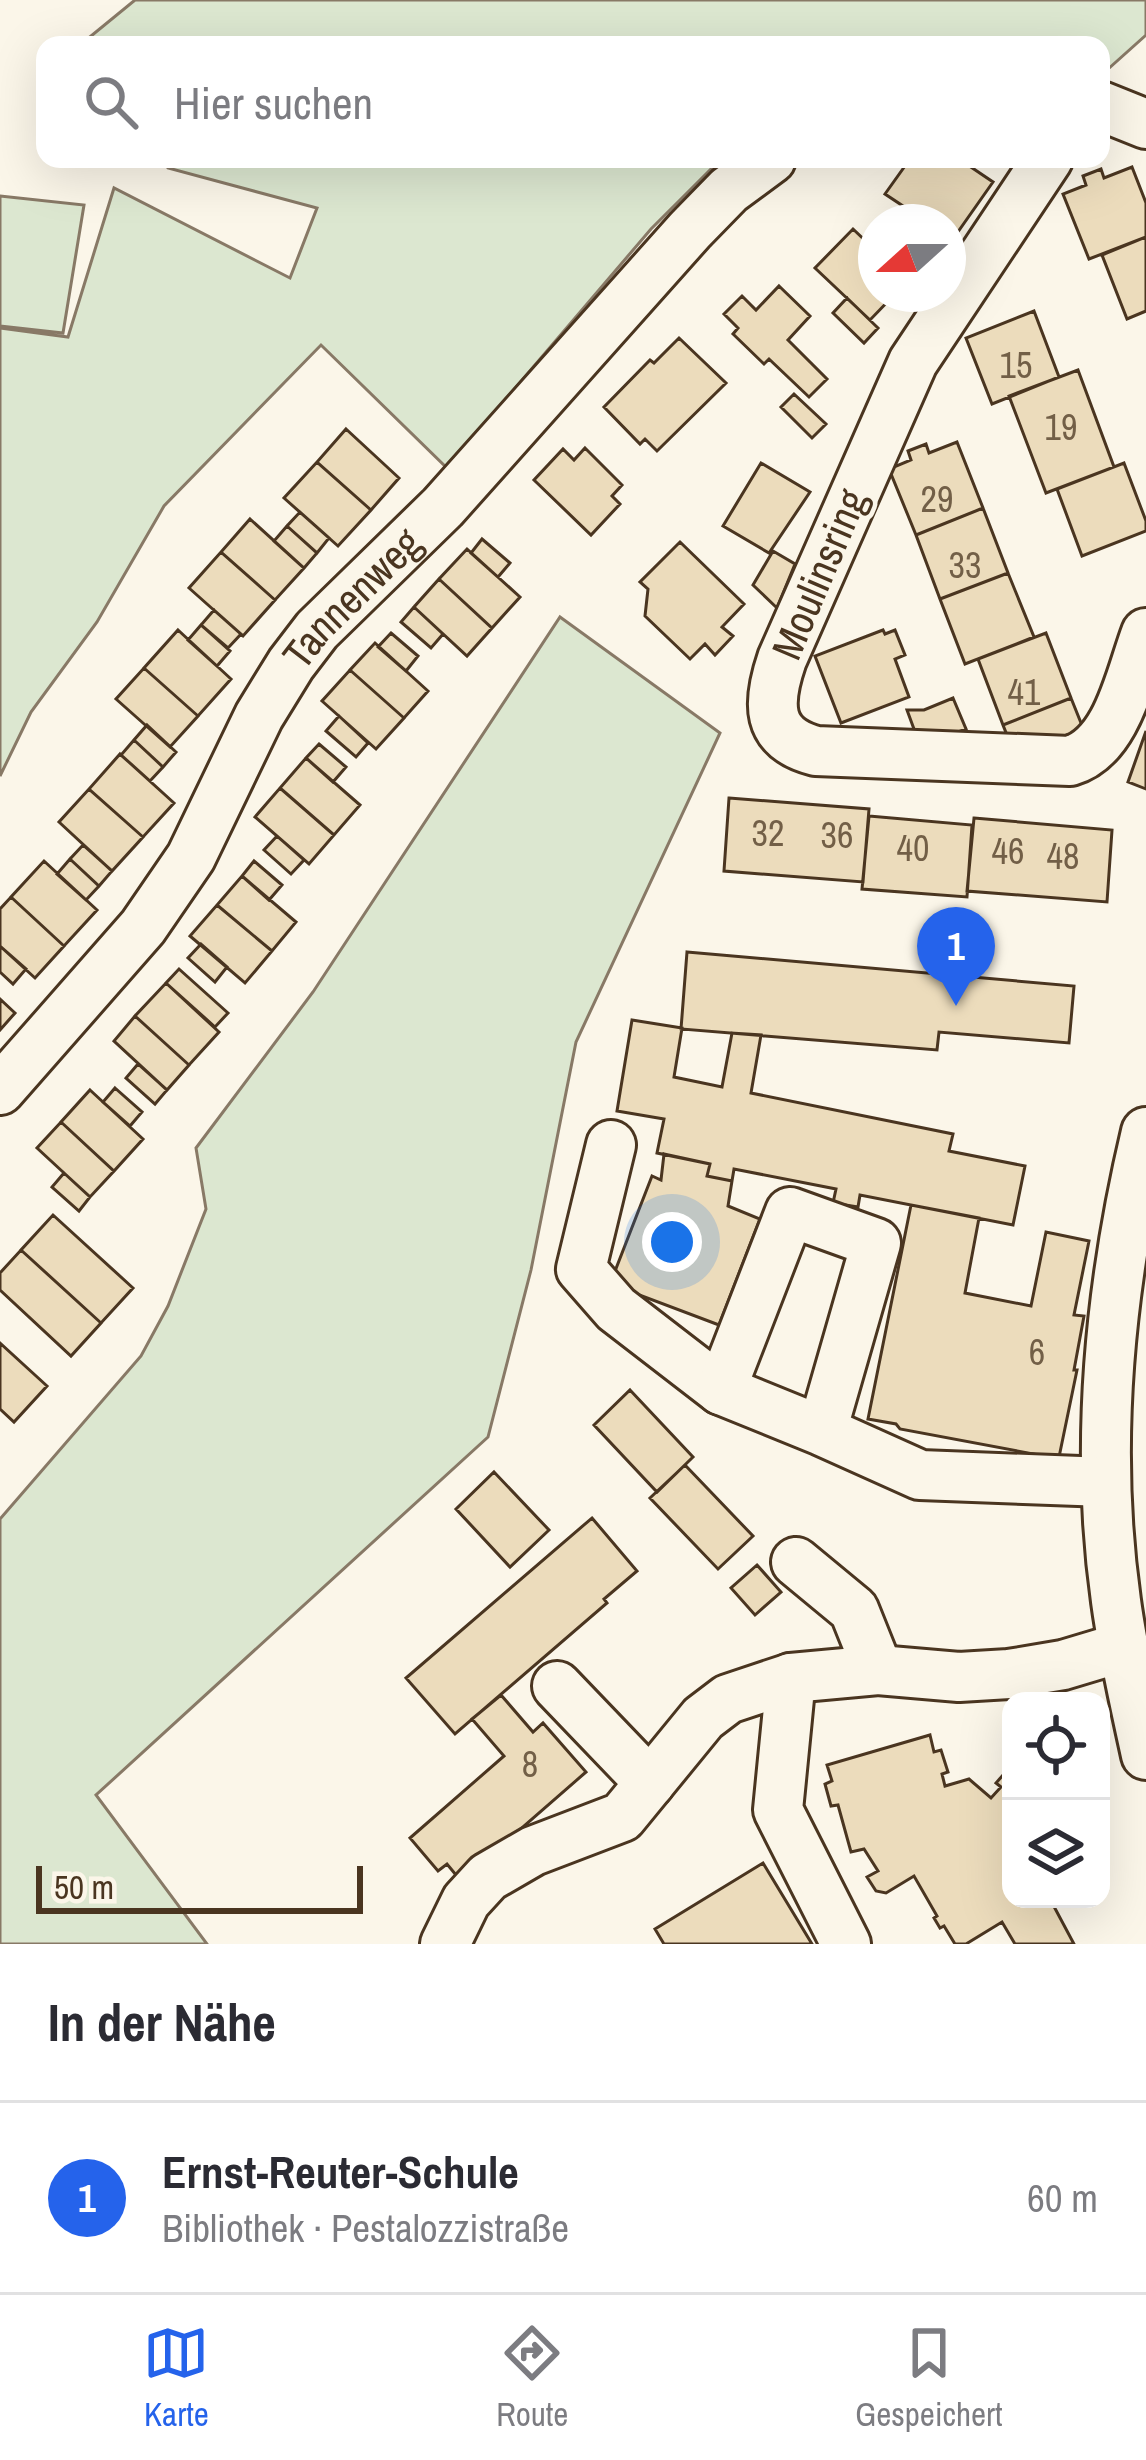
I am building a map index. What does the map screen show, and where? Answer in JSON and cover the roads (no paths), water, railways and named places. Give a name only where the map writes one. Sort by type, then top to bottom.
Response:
[{"type":"street","points":[[1110,110],[1146,124]]},
{"type":"street","name":"Tannenweg","points":[[0,1090],[155,910],[190,857],[259,716],[317,629],[443,507],[690,230],[729,190],[759,168]]},
{"type":"street","name":"Moulinsring","points":[[1042,168],[913,362],[782,659],[771,708],[791,742],[816,752],[1070,761],[1085,757],[1103,737],[1146,633]]},
{"type":"street","points":[[1146,1132],[1117,1293],[1106,1482],[1146,1755]]},
{"type":"street","points":[[611,1145],[581,1269],[616,1309],[721,1390],[920,1475],[1106,1482]]},
{"type":"street","points":[[721,1390],[790,1212],[876,1244],[822,1431]]},
{"type":"street","points":[[796,1562],[854,1610],[878,1670]]},
{"type":"street","points":[[446,1944],[466,1901],[488,1877],[533,1851],[622,1817],[703,1718],[728,1699],[791,1678],[878,1670],[1009,1674],[1132,1655]]},
{"type":"street","points":[[791,1678],[778,1810],[846,1944]]},
{"type":"street","points":[[557,1686],[650,1783]]},
{"type":"place","name":"Ernst-Reuter-Schule","points":[[956,1006]]}]
